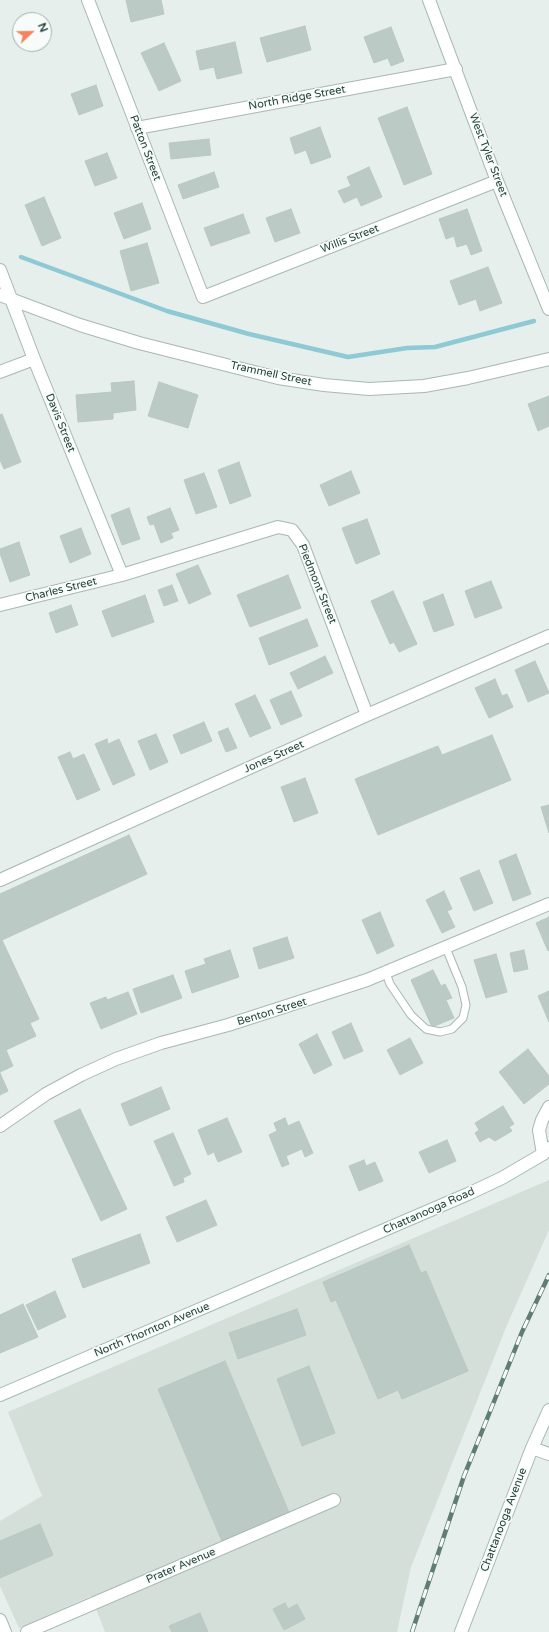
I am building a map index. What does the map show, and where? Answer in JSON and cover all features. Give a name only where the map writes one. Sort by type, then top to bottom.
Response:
[{"type":"street","name":"Patton Street","points":[[88,0],[203,296]]},
{"type":"street","name":"West Tyler Street","points":[[429,0],[497,180],[549,309]]},
{"type":"street","name":"North Ridge Street","points":[[137,128],[456,69]]},
{"type":"street","name":"Willis Street","points":[[203,296],[497,180]]},
{"type":"street","name":"Davis Street","points":[[0,270],[34,359],[122,575]]},
{"type":"street","name":"Trammell Street","points":[[0,295],[13,302],[139,343],[278,378],[324,385],[369,389],[424,386],[468,378],[549,359]]},
{"type":"street","points":[[0,372],[34,359]]},
{"type":"street","name":"Piedmont Street","points":[[122,575],[278,527],[292,530],[303,545],[367,715]]},
{"type":"street","name":"Charles Street","points":[[0,605],[122,575]]},
{"type":"street","name":"Jones Street","points":[[0,880],[367,715],[549,636]]},
{"type":"street","name":"Benton Street","points":[[0,1126],[46,1094],[81,1075],[116,1059],[161,1043],[228,1026],[329,994],[386,973],[549,904]]},
{"type":"street","points":[[546,1151],[539,1130],[542,1120],[549,1107]]},
{"type":"street","name":"Chattanooga Road","points":[[304,1265],[502,1178],[546,1151]]},
{"type":"street","name":"North Thornton Avenue","points":[[0,1395],[304,1265]]},
{"type":"street","name":"Chattanooga Avenue","points":[[461,1632],[532,1448],[549,1410]]},
{"type":"street","points":[[532,1448],[549,1454]]},
{"type":"street","name":"Prater Avenue","points":[[27,1632],[334,1500]]},
{"type":"street","points":[[0,1620],[5,1632]]},
{"type":"lane","points":[[386,973],[390,984],[411,1015],[426,1029],[440,1032],[452,1029],[463,1018],[466,1005],[462,987],[446,948]]},
{"type":"shaded area","points":[[549,1180],[549,1230],[507,1325],[411,1567],[397,1632],[105,1632],[91,1596],[19,1628],[0,1586],[0,1521],[42,1496],[8,1412]]},
{"type":"building","points":[[126,0],[161,0],[164,14],[131,22]]},
{"type":"building","points":[[305,26],[311,50],[267,62],[260,38]]},
{"type":"building","points":[[391,27],[404,61],[391,66],[388,58],[374,63],[364,37]]},
{"type":"building","points":[[235,42],[242,73],[217,79],[214,67],[200,70],[196,51]]},
{"type":"building","points":[[164,43],[181,81],[159,91],[141,53]]},
{"type":"building","points":[[96,85],[103,106],[79,115],[71,94]]},
{"type":"building","points":[[407,107],[432,174],[404,185],[378,118]]},
{"type":"building","points":[[320,127],[331,157],[311,164],[306,150],[295,154],[290,138]]},
{"type":"building","points":[[209,139],[211,155],[171,159],[169,143]]},
{"type":"building","points":[[107,153],[117,178],[95,186],[85,161]]},
{"type":"building","points":[[369,167],[382,197],[361,206],[357,197],[344,203],[338,191],[351,186],[347,177]]},
{"type":"building","points":[[214,172],[219,187],[183,199],[178,185]]},
{"type":"building","points":[[44,197],[61,238],[42,246],[25,205]]},
{"type":"building","points":[[142,203],[151,229],[124,239],[114,213]]},
{"type":"building","points":[[291,209],[300,233],[275,242],[266,218]]},
{"type":"building","points":[[467,209],[482,251],[471,255],[467,244],[457,247],[454,236],[446,239],[439,219]]},
{"type":"building","points":[[243,214],[250,233],[211,246],[204,228]]},
{"type":"building","points":[[147,243],[159,283],[131,291],[120,251]]},
{"type":"building","points":[[488,267],[502,303],[480,311],[476,299],[459,305],[450,281]]},
{"type":"building","points":[[134,381],[136,410],[113,413],[113,419],[78,422],[76,395],[112,392],[111,383]]},
{"type":"building","points":[[159,382],[198,395],[188,428],[148,416]]},
{"type":"building","points":[[549,396],[549,426],[538,431],[528,404]]},
{"type":"building","points":[[2,414],[21,462],[4,469],[0,460],[0,415]]},
{"type":"building","points":[[239,462],[251,496],[230,504],[218,470]]},
{"type":"building","points":[[351,471],[360,493],[329,506],[320,485]]},
{"type":"building","points":[[204,473],[217,507],[196,514],[184,480]]},
{"type":"building","points":[[129,508],[140,539],[122,545],[111,515]]},
{"type":"building","points":[[170,508],[179,530],[171,533],[173,538],[161,543],[154,524],[150,525],[147,517]]},
{"type":"building","points":[[367,519],[380,554],[356,564],[342,528]]},
{"type":"building","points":[[81,528],[91,554],[70,563],[60,536]]},
{"type":"building","points":[[19,542],[30,575],[10,582],[0,549]]},
{"type":"building","points":[[198,565],[211,594],[189,604],[176,574]]},
{"type":"building","points":[[288,575],[301,608],[250,627],[237,595]]},
{"type":"building","points":[[491,581],[502,608],[475,618],[465,591]]},
{"type":"building","points":[[172,585],[178,601],[164,606],[158,590]]},
{"type":"building","points":[[393,591],[417,644],[399,652],[394,642],[390,644],[371,601]]},
{"type":"building","points":[[443,594],[454,625],[434,632],[423,602]]},
{"type":"building","points":[[145,595],[154,622],[112,637],[102,611]]},
{"type":"building","points":[[71,605],[78,625],[56,633],[49,613]]},
{"type":"building","points":[[307,619],[318,646],[269,665],[259,638]]},
{"type":"building","points":[[325,656],[333,673],[298,689],[290,673]]},
{"type":"building","points":[[535,661],[549,693],[528,702],[515,670]]},
{"type":"building","points":[[495,679],[502,696],[507,694],[513,707],[489,718],[475,688]]},
{"type":"building","points":[[291,691],[302,716],[281,725],[270,700]]},
{"type":"building","points":[[255,695],[271,728],[250,737],[235,704]]},
{"type":"building","points":[[204,722],[212,741],[181,754],[173,735]]},
{"type":"building","points":[[228,728],[237,748],[226,752],[218,732]]},
{"type":"building","points":[[156,734],[168,762],[150,770],[138,741]]},
{"type":"building","points":[[492,735],[511,780],[378,835],[355,779],[438,746],[442,755]]},
{"type":"building","points":[[107,739],[108,744],[119,739],[135,775],[113,785],[95,744]]},
{"type":"building","points":[[70,752],[73,759],[84,754],[100,790],[77,800],[58,757]]},
{"type":"building","points":[[305,778],[318,813],[294,822],[281,787]]},
{"type":"building","points":[[549,805],[549,833],[541,807]]},
{"type":"building","points":[[129,835],[147,874],[2,940],[39,1019],[30,1023],[36,1036],[6,1050],[13,1066],[0,1072],[0,894]]},
{"type":"building","points":[[516,854],[531,894],[513,901],[499,861]]},
{"type":"building","points":[[479,870],[493,903],[474,911],[460,878]]},
{"type":"building","points":[[444,891],[452,909],[447,911],[455,927],[442,933],[426,900]]},
{"type":"building","points":[[380,912],[394,946],[377,954],[362,920]]},
{"type":"building","points":[[549,917],[549,950],[548,951],[536,923]]},
{"type":"building","points":[[287,937],[294,958],[259,969],[253,948]]},
{"type":"building","points":[[230,950],[239,977],[192,993],[185,971],[206,964],[204,959]]},
{"type":"building","points":[[524,950],[528,969],[514,972],[510,953]]},
{"type":"building","points":[[496,954],[507,992],[486,998],[474,960]]},
{"type":"building","points":[[433,970],[441,986],[445,984],[452,998],[446,1000],[454,1018],[432,1027],[411,980]]},
{"type":"building","points":[[173,975],[182,998],[141,1013],[133,989]]},
{"type":"building","points":[[549,991],[549,1022],[538,996]]},
{"type":"building","points":[[128,992],[137,1014],[101,1029],[90,1003],[106,997],[107,1000]]},
{"type":"building","points":[[351,1023],[363,1051],[344,1059],[332,1032]]},
{"type":"building","points":[[317,1034],[332,1065],[314,1074],[299,1044]]},
{"type":"building","points":[[410,1038],[423,1063],[400,1075],[387,1050]]},
{"type":"building","points":[[528,1049],[549,1076],[549,1084],[524,1104],[499,1072]]},
{"type":"building","points":[[0,1073],[8,1091],[0,1095]]},
{"type":"building","points":[[161,1087],[170,1109],[130,1126],[121,1104]]},
{"type":"building","points":[[503,1106],[514,1124],[509,1127],[512,1131],[495,1141],[489,1137],[480,1142],[475,1133],[479,1130],[475,1123]]},
{"type":"building","points":[[80,1109],[127,1209],[101,1221],[54,1121]]},
{"type":"building","points":[[227,1118],[242,1152],[218,1162],[214,1152],[208,1155],[198,1130]]},
{"type":"building","points":[[285,1118],[288,1126],[299,1121],[313,1153],[305,1157],[302,1149],[286,1156],[289,1164],[282,1167],[269,1135],[277,1131],[274,1123]]},
{"type":"building","points":[[173,1133],[191,1174],[183,1178],[184,1182],[174,1186],[154,1141]]},
{"type":"building","points":[[447,1140],[456,1161],[429,1173],[419,1152]]},
{"type":"building","points":[[364,1160],[366,1166],[375,1162],[383,1181],[359,1191],[349,1166]]},
{"type":"building","points":[[206,1200],[217,1225],[177,1242],[166,1217]]},
{"type":"building","points":[[140,1234],[150,1263],[83,1288],[72,1259]]},
{"type":"building","points":[[409,1245],[421,1273],[426,1271],[468,1371],[402,1399],[398,1390],[378,1399],[336,1300],[331,1302],[323,1282]]},
{"type":"building","points":[[55,1291],[66,1317],[38,1330],[26,1305]]},
{"type":"building","points":[[23,1304],[38,1337],[0,1353],[0,1315]]},
{"type":"building","points":[[297,1309],[306,1335],[238,1359],[229,1333]]},
{"type":"building","points":[[225,1361],[291,1517],[224,1546],[158,1389]]},
{"type":"building","points":[[309,1366],[335,1433],[302,1446],[277,1379]]},
{"type":"building","points":[[40,1524],[53,1555],[0,1578],[0,1541]]},
{"type":"building","points":[[285,1603],[288,1609],[297,1604],[305,1619],[284,1630],[273,1609]]},
{"type":"building","points":[[200,1613],[208,1632],[172,1632],[169,1626]]},
{"type":"waterway","points":[[21,257],[167,311],[249,334],[348,357],[407,348],[435,347],[534,321]]},
{"type":"railway","points":[[412,1632],[464,1476],[522,1332],[549,1275]]}]
